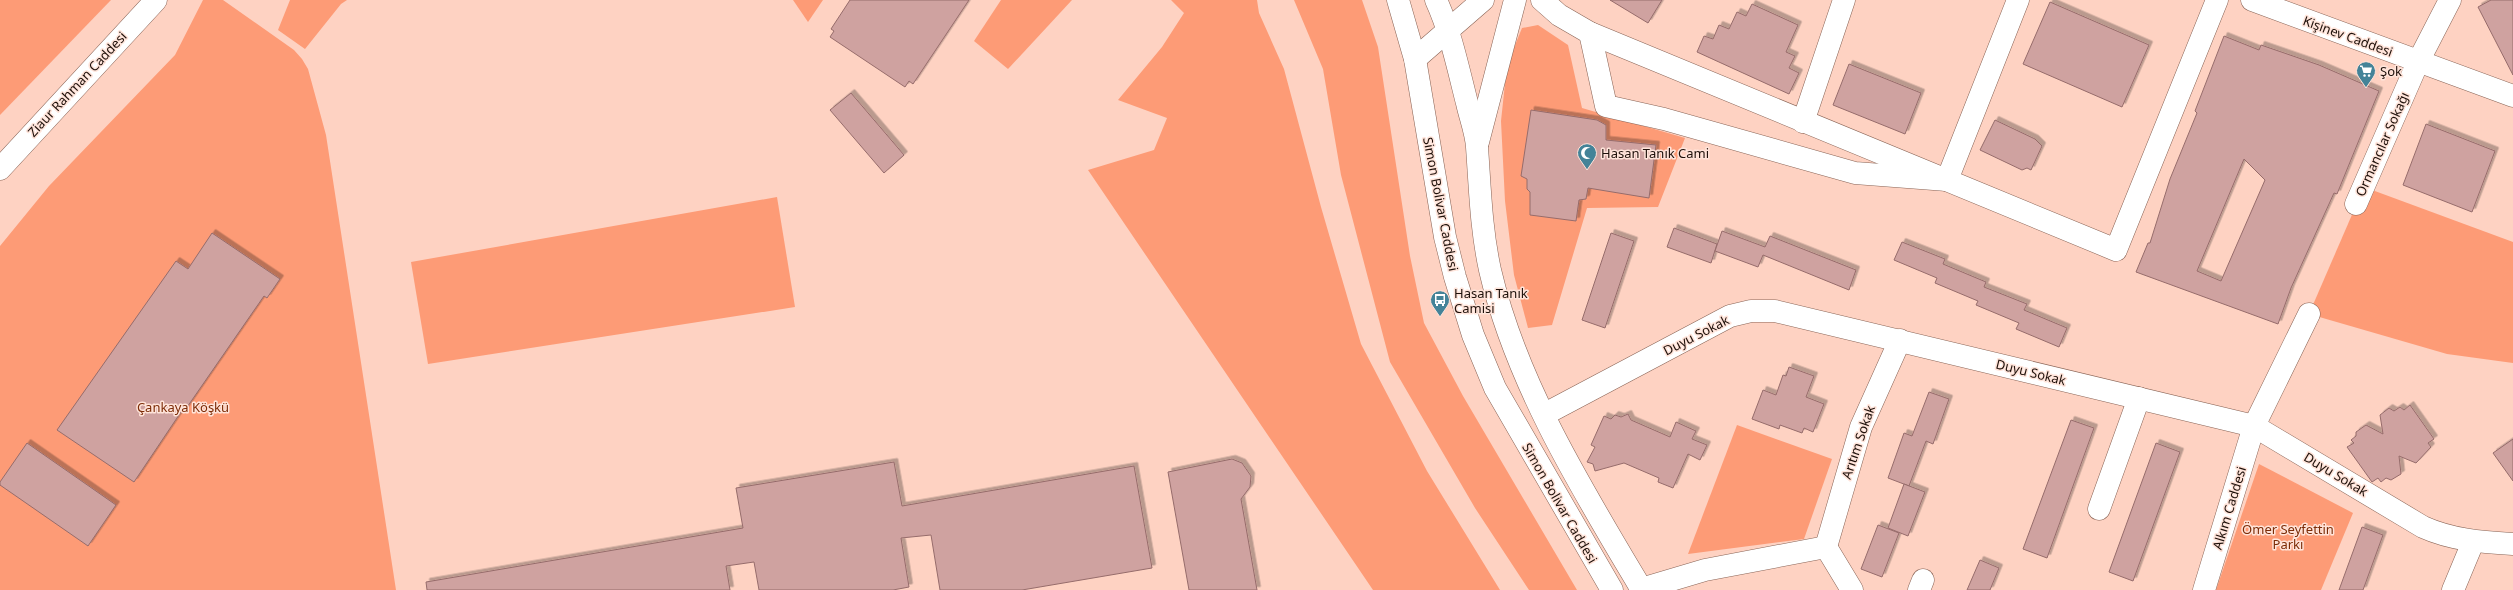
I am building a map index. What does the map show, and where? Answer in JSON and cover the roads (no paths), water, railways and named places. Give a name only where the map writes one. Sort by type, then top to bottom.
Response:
[{"type":"street","name":"Ziaur Rahman Caddesi","points":[[0,169],[156,0]]},
{"type":"street","name":"Simon Bolivar Caddesi","points":[[1398,0],[1415,59],[1446,237],[1455,277],[1473,335],[1498,394],[1612,590]]},
{"type":"street","name":"Simon Bolivar Caddesi","points":[[1436,0],[1449,28],[1477,145],[1481,205],[1489,262],[1497,295],[1528,379],[1572,472],[1642,589]]},
{"type":"street","points":[[1415,59],[1483,0]]},
{"type":"street","points":[[1477,145],[1515,0]]},
{"type":"street","points":[[1542,0],[1559,15],[1590,33],[2116,250],[2217,0]]},
{"type":"street","points":[[1803,122],[1844,0]]},
{"type":"street","points":[[1947,180],[2018,0]]},
{"type":"street","name":"Ormancılar Sokağı","points":[[2356,204],[2418,62],[2450,0]]},
{"type":"street","name":"Kişinev Caddesi","points":[[2260,1],[2418,62],[2513,96]]},
{"type":"street","points":[[1590,33],[1606,106],[1664,119],[1855,173],[1947,180]]},
{"type":"street","name":"Duyu Sokak","points":[[1545,414],[1730,316],[1751,311],[1775,311],[2254,426],[2422,527],[2444,536],[2473,542],[2513,544]]},
{"type":"street","points":[[2254,426],[2309,314]]},
{"type":"street","name":"Arıtım Sokak","points":[[1826,547],[1861,427],[1900,340]]},
{"type":"street","points":[[2099,509],[2139,398]]},
{"type":"street","name":"Alkım Caddesi","points":[[2204,590],[2254,426]]},
{"type":"street","points":[[2453,590],[2473,542]]},
{"type":"street","points":[[1642,589],[1705,570],[1826,547],[1852,590]]},
{"type":"place","name":"Şok","points":[[2366,88]]},
{"type":"place","name":"Hasan Tanık Cami","points":[[1587,170]]},
{"type":"place","name":"Hasan Tanık Camisi","points":[[1440,317]]},
{"type":"park label","name":"Çankaya Köşkü","points":[[183,407]]},
{"type":"park label","name":"Ömer Seyfettin Parkı","points":[[2288,536]]}]
